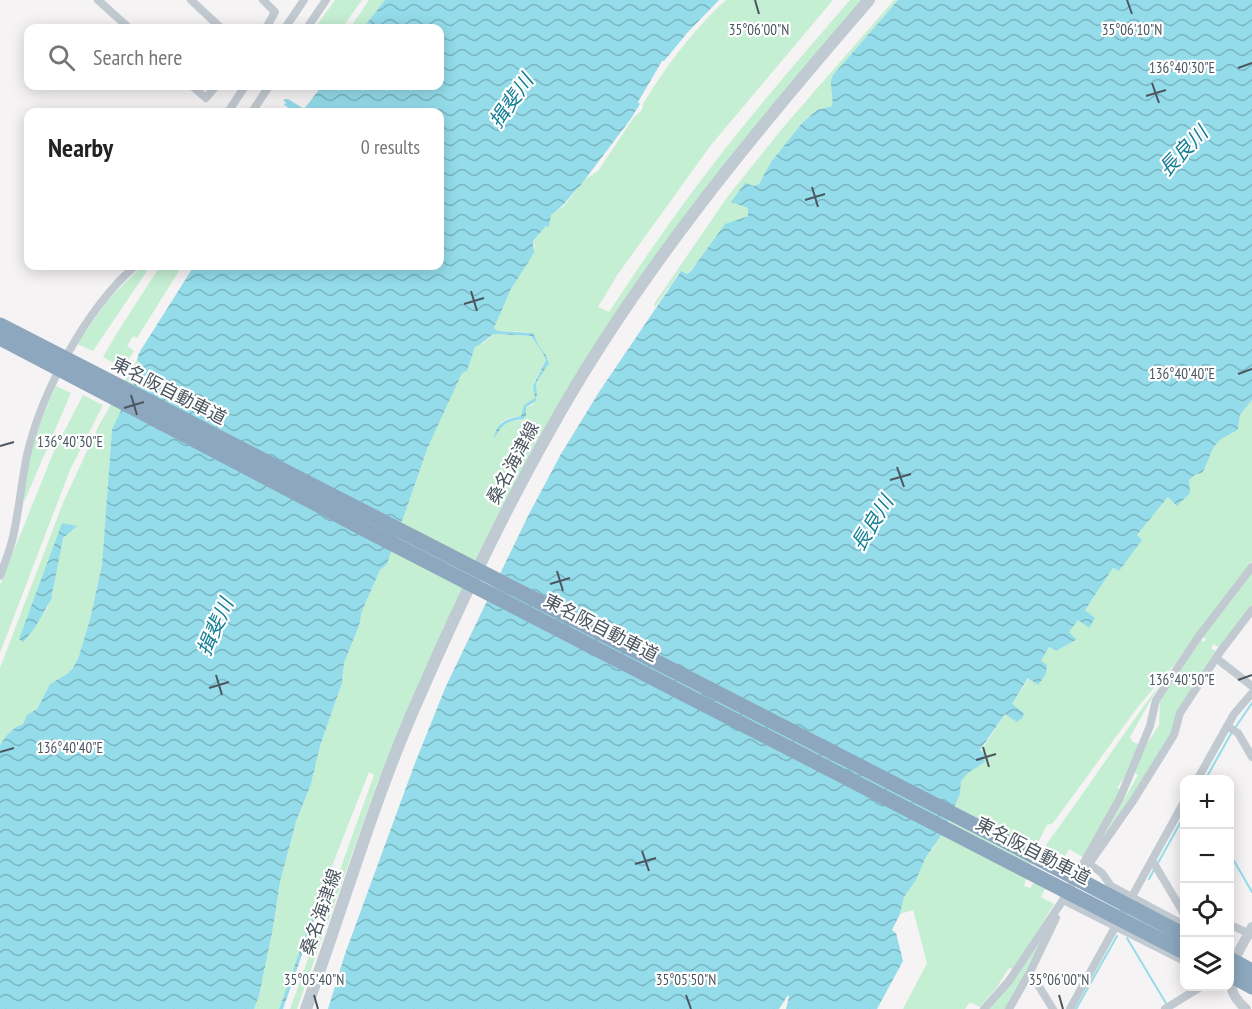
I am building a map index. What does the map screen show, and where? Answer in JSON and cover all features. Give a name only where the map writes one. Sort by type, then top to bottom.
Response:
[{"type":"highway","name":"東名阪自動車道","points":[[0,324],[1180,932]]},
{"type":"highway","name":"東名阪自動車道","points":[[0,338],[366,530],[1180,949]]},
{"type":"highway","points":[[1234,961],[1252,970]]},
{"type":"highway","points":[[1234,977],[1252,987]]},
{"type":"main road","name":"桑名海津線","points":[[306,1009],[372,820],[419,697],[485,555],[549,432],[617,323],[725,172],[788,93],[869,0]]},
{"type":"street","points":[[98,0],[125,24]]},
{"type":"street","points":[[191,0],[217,24]]},
{"type":"street","points":[[263,0],[275,12],[268,24]]},
{"type":"street","points":[[288,24],[304,0]]},
{"type":"street","points":[[310,24],[326,0]]},
{"type":"street","points":[[197,90],[206,98],[213,90]]},
{"type":"street","points":[[231,108],[242,90]]},
{"type":"street","points":[[255,108],[266,90]]},
{"type":"street","points":[[0,576],[12,543],[27,456],[36,424],[53,385],[88,321],[103,299],[131,270]]},
{"type":"street","points":[[1087,862],[1120,798],[1150,726],[1156,700],[1199,636],[1252,567]]},
{"type":"street","points":[[984,1009],[1009,981],[1087,862],[1151,773],[1174,735],[1180,713],[1216,658],[1252,610]]},
{"type":"street","points":[[1216,658],[1252,686]]},
{"type":"street","points":[[1200,775],[1231,729],[1234,714],[1252,693]]},
{"type":"street","points":[[1231,729],[1252,758]]},
{"type":"street","points":[[1070,1009],[1133,897],[1155,864],[1180,812]]},
{"type":"street","points":[[1087,862],[1102,873],[1111,886],[1180,922]]},
{"type":"street","points":[[1155,864],[1180,906]]},
{"type":"street","points":[[1063,900],[1180,959]]},
{"type":"street","points":[[1009,1009],[1030,972],[1063,900]]},
{"type":"street","points":[[1234,926],[1251,931],[1231,968],[1230,978],[1231,989],[1235,997],[1246,1009]]},
{"type":"street","points":[[1030,972],[1053,1009]]},
{"type":"street","points":[[1167,1008],[1195,991]]},
{"type":"green space","points":[[335,0],[362,0],[345,24],[318,24]]},
{"type":"green space","points":[[369,0],[385,0],[366,24],[353,24]]},
{"type":"green space","points":[[726,0],[833,0],[711,145],[618,274],[598,307],[609,312],[676,215],[750,118],[850,0],[864,0],[785,91],[572,385],[383,775],[379,778],[297,1009],[290,1009],[374,775],[369,772],[313,914],[279,1009],[254,1009],[259,996],[273,928],[280,882],[296,822],[311,784],[320,746],[342,683],[344,663],[359,626],[362,611],[380,570],[387,563],[428,447],[462,372],[467,371],[475,346],[484,343],[494,334],[531,336],[546,360],[534,383],[535,399],[526,403],[521,416],[509,418],[500,423],[498,433],[507,423],[522,420],[526,414],[526,407],[533,405],[537,394],[536,383],[549,360],[535,336],[528,332],[498,331],[494,328],[511,289],[535,246],[533,241],[546,226],[551,215],[564,206],[584,180],[598,171],[634,117],[642,110],[643,104],[671,62],[691,36]]},
{"type":"green space","points":[[894,0],[898,0],[833,75],[832,106],[817,110],[802,123],[771,162],[759,184],[731,202],[748,208],[748,216],[738,219],[687,274],[680,272],[655,307],[654,304],[728,196],[786,124]]},
{"type":"green space","points":[[138,270],[148,270],[93,351],[77,344],[108,300]]},
{"type":"green space","points":[[157,270],[180,270],[137,338],[133,336],[127,346],[134,351],[123,368],[103,357]]},
{"type":"green space","points":[[137,360],[140,363],[139,373],[112,429],[102,565],[79,656],[67,674],[50,684],[37,709],[26,718],[23,724],[10,732],[0,745],[0,668],[63,503],[100,423]],"holes":[[[62,524],[63,538],[55,569],[53,593],[47,609],[38,620]]]},
{"type":"green space","points":[[56,386],[71,393],[24,502],[25,476],[29,460],[39,427]]},
{"type":"green space","points":[[83,395],[103,405],[70,470],[0,653],[0,585],[54,451]]},
{"type":"green space","points":[[1252,400],[1252,561],[1174,665],[1140,704],[1053,823],[1047,825],[1038,843],[1024,886],[1030,888],[1035,881],[1046,887],[1041,897],[1054,904],[1014,969],[1009,968],[980,1007],[970,1002],[965,1009],[903,1009],[927,963],[913,910],[900,914],[904,897],[934,847],[961,781],[1029,678],[1038,685],[1047,670],[1041,661],[1049,647],[1056,651],[1074,641],[1068,633],[1078,619],[1089,627],[1084,611],[1113,568],[1118,571],[1141,540],[1137,535],[1168,497],[1189,483],[1189,480],[1196,474],[1202,473],[1212,448],[1222,438],[1233,434],[1240,415]]},
{"type":"green space","points":[[1252,573],[1252,605],[1219,648],[1214,644],[1211,648],[1217,652],[1172,734],[1133,799],[1093,854],[1138,775],[1134,772],[1145,747],[1159,725],[1160,701],[1201,640],[1204,642],[1206,639],[1203,637]]},
{"type":"green space","points":[[1158,687],[1130,737],[1133,742],[1139,744],[1126,775],[1117,788],[1121,790],[1083,857],[1069,849],[1065,856],[1045,846],[1129,726]]},
{"type":"green space","points":[[1054,917],[1006,1009],[989,1009]]},
{"type":"water","name":"揖斐川","points":[[385,0],[719,0],[662,61],[630,120],[580,186],[551,215],[549,227],[546,226],[533,241],[534,253],[511,289],[494,328],[498,331],[532,333],[548,359],[549,363],[536,383],[535,402],[526,407],[526,416],[505,424],[494,439],[499,425],[506,420],[521,416],[524,405],[535,398],[533,386],[546,360],[531,336],[494,334],[475,347],[467,371],[462,373],[428,447],[387,564],[380,570],[362,611],[359,626],[344,663],[342,683],[320,746],[311,784],[296,822],[280,882],[273,928],[259,996],[254,1009],[0,1009],[0,745],[10,732],[23,724],[27,715],[37,709],[50,684],[67,674],[79,656],[102,565],[112,429],[139,373],[140,363],[137,360],[139,353],[191,270],[444,270],[444,108],[305,108],[319,90],[444,90],[444,24],[366,24]]},
{"type":"water","name":"長良川","points":[[898,0],[1252,0],[1252,400],[1240,415],[1238,429],[1218,442],[1202,473],[1196,474],[1189,480],[1190,493],[1177,506],[1168,497],[1137,535],[1142,540],[1119,571],[1113,568],[1085,610],[1095,618],[1089,628],[1078,620],[1069,632],[1076,639],[1074,641],[1056,651],[1049,647],[1041,661],[1047,665],[1046,674],[1038,685],[1028,678],[1012,704],[1024,713],[1022,718],[1017,722],[1005,714],[980,750],[984,754],[985,762],[968,773],[961,781],[960,794],[942,834],[904,897],[900,914],[892,930],[896,933],[903,961],[877,1009],[786,1009],[788,995],[779,1009],[328,1009],[345,954],[415,763],[446,686],[529,514],[561,454],[599,392],[681,271],[687,274],[691,271],[725,224],[748,216],[748,208],[731,202],[745,183],[754,186],[759,184],[771,162],[802,123],[817,110],[832,106],[833,75]]},
{"type":"water","points":[[288,99],[302,108],[289,108],[284,105],[286,102],[283,100]]},
{"type":"water","points":[[62,523],[77,526],[63,538],[51,600],[34,629],[23,642],[19,639]]},
{"type":"water","points":[[334,863],[283,1009],[279,1009],[313,914]]},
{"type":"waterway","points":[[1235,728],[1252,703]]},
{"type":"waterway","points":[[1208,775],[1232,732]]},
{"type":"waterway","points":[[1158,863],[1180,823]]},
{"type":"waterway","points":[[1234,861],[1252,892]]},
{"type":"waterway","points":[[1149,879],[1155,868]]},
{"type":"waterway","points":[[1076,1009],[1117,936]]},
{"type":"waterway","points":[[1127,938],[1167,1005]]}]
